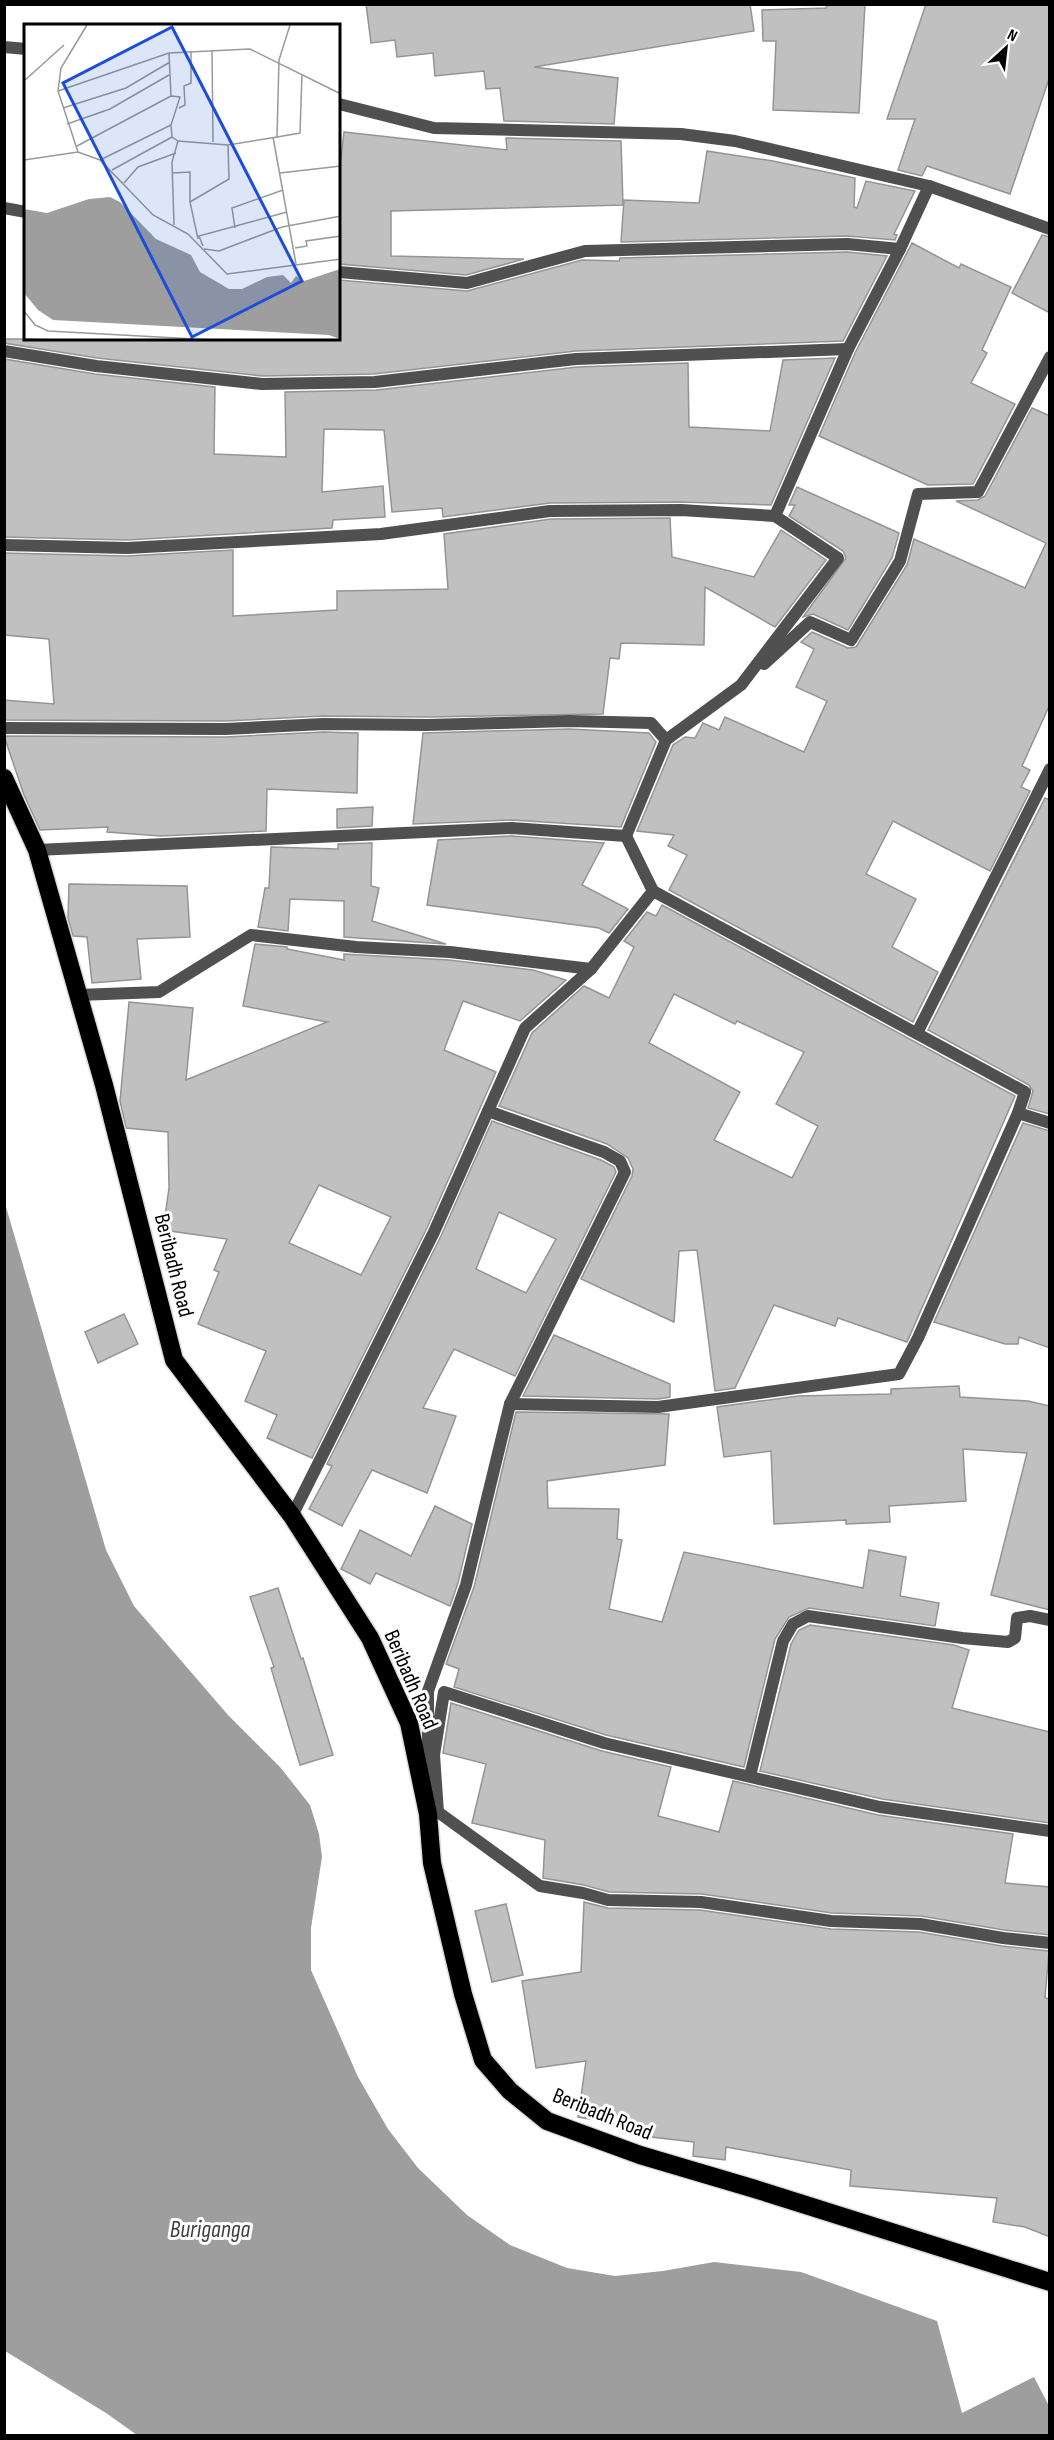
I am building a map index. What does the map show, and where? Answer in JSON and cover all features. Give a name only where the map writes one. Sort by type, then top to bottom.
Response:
[{"type":"highway","name":"Beribadh Road","points":[[4,778],[37,850],[104,1085],[174,1360],[292,1516],[370,1638],[409,1723],[433,1813],[432,1863],[463,1994],[483,2060],[510,2091],[547,2121],[640,2155],[1050,2282]]},
{"type":"street","points":[[4,47],[24,49]]},
{"type":"street","points":[[340,104],[434,128],[681,134],[735,141],[929,186],[1050,229]]},
{"type":"street","points":[[774,516],[848,349],[900,249],[929,186]]},
{"type":"street","points":[[4,208],[24,212]]},
{"type":"street","points":[[340,272],[467,283],[585,251],[847,244],[900,249]]},
{"type":"street","points":[[4,351],[96,366],[262,384],[375,382],[576,359],[848,349]]},
{"type":"street","points":[[510,1404],[658,1407],[899,1374],[918,1338],[1018,1113],[1025,1092],[653,891],[626,836],[666,740],[741,685],[810,622],[851,640],[900,561],[918,494],[978,492],[1050,357]]},
{"type":"street","points":[[4,545],[127,548],[370,535],[550,511],[681,510],[774,516],[838,558],[741,685]]},
{"type":"street","points":[[4,728],[225,729],[323,724],[427,725],[581,721],[651,723],[666,740]]},
{"type":"street","points":[[917,1033],[1050,769]]},
{"type":"street","points":[[37,850],[512,828],[626,836]]},
{"type":"street","points":[[292,1516],[434,1232],[525,1028],[591,969],[653,891]]},
{"type":"street","points":[[78,995],[159,992],[251,935],[356,947],[450,952],[591,969]]},
{"type":"street","points":[[433,1813],[428,1691],[466,1585],[510,1404],[625,1172],[620,1161],[604,1152],[488,1111]]},
{"type":"street","points":[[1018,1113],[1050,1123]]},
{"type":"street","points":[[750,1776],[783,1641],[793,1624],[800,1620],[808,1616],[962,1638],[1008,1642],[1015,1638],[1016,1621],[1021,1617],[1030,1616],[1050,1620]]},
{"type":"street","points":[[433,1813],[434,1755],[444,1692],[604,1743],[880,1807],[1050,1831]]},
{"type":"street","points":[[433,1813],[540,1886],[583,1893],[608,1900],[701,1902],[831,1921],[920,1924],[1003,1938],[1050,1942]]},
{"type":"water","name":"Buriganga","points":[[4,1200],[106,1550],[134,1606],[228,1715],[280,1767],[310,1805],[319,1834],[322,1857],[311,1928],[311,1970],[358,2077],[388,2129],[418,2168],[467,2215],[510,2245],[567,2268],[615,2276],[714,2262],[801,2272],[937,2321],[962,2413],[1034,2377],[1049,2406],[1049,2435],[137,2435],[106,2413],[5,2351]]},
{"type":"building","points":[[366,4],[750,4],[754,31],[534,67],[618,78],[614,124],[504,121],[500,88],[486,89],[484,71],[435,76],[433,53],[397,57],[395,40],[371,43]]},
{"type":"building","points":[[827,4],[865,4],[859,113],[773,110],[776,41],[763,41],[762,10],[826,8]]},
{"type":"building","points":[[926,4],[1050,4],[1050,76],[1010,194],[927,166],[922,176],[898,170],[915,119],[887,119]]},
{"type":"building","points":[[344,132],[507,150],[506,138],[621,141],[623,205],[391,211],[391,256],[524,259],[466,275],[340,264],[340,166]]},
{"type":"building","points":[[707,151],[773,161],[855,178],[854,207],[857,208],[866,181],[915,191],[894,234],[897,235],[895,240],[847,236],[621,242],[624,200],[699,203]]},
{"type":"building","points":[[1042,235],[1050,237],[1050,313],[1012,293]]},
{"type":"building","points":[[912,243],[959,268],[961,264],[1011,287],[982,350],[987,353],[971,383],[1015,404],[973,484],[928,485],[819,436],[855,353]]},
{"type":"building","points":[[847,252],[887,256],[843,341],[576,351],[374,374],[262,376],[97,358],[4,343],[4,339],[340,340],[340,280],[467,291],[582,260],[619,261],[620,258]]},
{"type":"building","points":[[835,358],[771,505],[681,502],[550,503],[443,517],[442,508],[392,512],[384,430],[324,429],[322,492],[383,486],[385,517],[333,520],[332,528],[127,540],[4,537],[4,359],[95,374],[215,387],[214,454],[286,457],[285,392],[376,390],[577,367],[688,363],[689,427],[770,431],[783,360]]},
{"type":"building","points":[[1032,408],[1050,416],[1050,704],[1022,766],[1030,770],[1021,787],[1030,791],[990,871],[893,821],[866,874],[916,899],[892,947],[938,972],[913,1022],[669,890],[687,855],[668,846],[674,835],[637,831],[673,745],[685,737],[695,738],[703,723],[719,730],[725,717],[804,752],[827,701],[796,687],[814,649],[801,642],[812,632],[848,648],[856,647],[907,565],[914,539],[1025,588],[1046,543],[956,501],[978,500],[985,496]]},
{"type":"building","points":[[797,487],[899,533],[892,558],[848,630],[813,614],[803,617],[846,558],[843,551],[789,516],[795,505],[789,505]]},
{"type":"building","points":[[670,518],[672,557],[754,577],[781,530],[826,560],[775,627],[705,587],[704,645],[621,643],[619,659],[610,658],[603,714],[323,716],[225,721],[4,720],[4,700],[54,704],[49,639],[4,635],[4,553],[127,556],[233,550],[233,616],[337,610],[337,591],[448,589],[444,534],[551,519]]},
{"type":"building","points":[[569,729],[649,733],[656,742],[621,827],[512,820],[413,824],[423,733]]},
{"type":"building","points":[[323,732],[358,733],[357,793],[267,789],[266,831],[161,836],[107,832],[108,827],[40,830],[24,795],[4,736],[225,737]]},
{"type":"building","points":[[1045,798],[1050,800],[1050,1114],[1028,1108],[1033,1091],[1029,1085],[928,1030]]},
{"type":"building","points":[[373,807],[372,826],[337,828],[337,809]]},
{"type":"building","points":[[512,836],[604,843],[582,885],[628,909],[609,933],[599,928],[427,905],[438,840]]},
{"type":"building","points":[[372,843],[371,886],[379,888],[372,921],[446,944],[344,937],[344,901],[290,899],[288,931],[258,927],[265,888],[269,888],[271,847],[338,849],[338,844]]},
{"type":"building","points":[[69,884],[187,886],[190,937],[137,939],[141,979],[92,983],[87,937],[73,936],[68,919]]},
{"type":"building","points":[[662,905],[1015,1096],[907,1342],[838,1318],[835,1326],[774,1305],[735,1388],[715,1391],[697,1250],[679,1251],[674,1322],[581,1279],[632,1176],[633,1169],[628,1158],[607,1144],[499,1106],[532,1033],[584,986],[609,998],[634,947],[624,941],[647,912],[656,916]],"holes":[[[674,994],[735,1024],[737,1021],[804,1052],[776,1104],[818,1126],[792,1178],[714,1140],[740,1092],[649,1043]]]},
{"type":"building","points":[[255,944],[287,947],[287,949],[344,960],[344,954],[449,960],[533,970],[566,980],[520,1021],[463,1001],[444,1050],[496,1072],[427,1228],[312,1458],[267,1438],[277,1415],[245,1401],[266,1351],[198,1324],[219,1272],[214,1270],[227,1239],[163,1230],[169,1188],[168,1132],[126,1128],[120,1101],[129,1002],[193,1008],[186,1080],[327,1022],[243,1006]],"holes":[[[319,1185],[391,1217],[361,1275],[289,1243]]]},
{"type":"building","points":[[492,1121],[601,1160],[614,1167],[616,1172],[515,1376],[454,1349],[423,1408],[456,1416],[427,1493],[372,1470],[342,1526],[309,1509],[332,1466],[327,1464],[441,1236]],"holes":[[[499,1212],[556,1239],[526,1293],[476,1269]]]},
{"type":"building","points":[[1023,1123],[1050,1131],[1050,1348],[1019,1337],[1018,1344],[1005,1344],[934,1322]]},
{"type":"building","points":[[124,1314],[138,1344],[98,1363],[85,1332]]},
{"type":"building","points":[[554,1335],[670,1384],[670,1397],[658,1399],[523,1396]]},
{"type":"building","points":[[959,1386],[960,1397],[1028,1401],[1050,1406],[1050,1610],[991,1595],[1027,1453],[963,1449],[966,1501],[889,1506],[890,1522],[846,1524],[846,1520],[774,1524],[771,1451],[724,1457],[717,1407],[798,1396],[891,1394],[891,1389]]},
{"type":"building","points":[[516,1412],[669,1414],[665,1465],[547,1481],[548,1508],[619,1509],[617,1539],[622,1540],[609,1609],[662,1622],[684,1552],[863,1588],[869,1550],[906,1557],[900,1596],[939,1603],[935,1626],[809,1608],[789,1617],[775,1639],[744,1767],[606,1735],[454,1687],[459,1669],[446,1664],[474,1587]]},
{"type":"building","points":[[435,1506],[472,1524],[450,1606],[376,1573],[370,1584],[341,1569],[360,1530],[411,1556]]},
{"type":"building","points":[[278,1588],[301,1659],[303,1658],[333,1755],[300,1765],[271,1668],[274,1667],[250,1597]]},
{"type":"building","points":[[810,1625],[954,1645],[969,1650],[952,1708],[1050,1732],[1050,1823],[882,1799],[760,1771],[791,1644],[799,1630]]},
{"type":"building","points":[[451,1703],[602,1751],[671,1767],[658,1816],[719,1832],[733,1781],[878,1815],[1013,1834],[1005,1883],[1050,1887],[1050,1935],[921,1916],[832,1913],[702,1894],[609,1892],[543,1878],[545,1840],[472,1823],[486,1764],[443,1753]]},
{"type":"building","points":[[584,1902],[608,1908],[700,1910],[831,1929],[919,1932],[1002,1946],[1049,1951],[1045,1998],[1050,1999],[1050,2237],[1025,2227],[993,2222],[997,2198],[850,2186],[851,2170],[726,2147],[725,2160],[693,2156],[694,2142],[634,2135],[635,2126],[578,2117],[586,2061],[536,2068],[522,1981],[581,1972]]},
{"type":"building","points":[[506,1904],[523,1975],[492,1982],[475,1911]]}]
